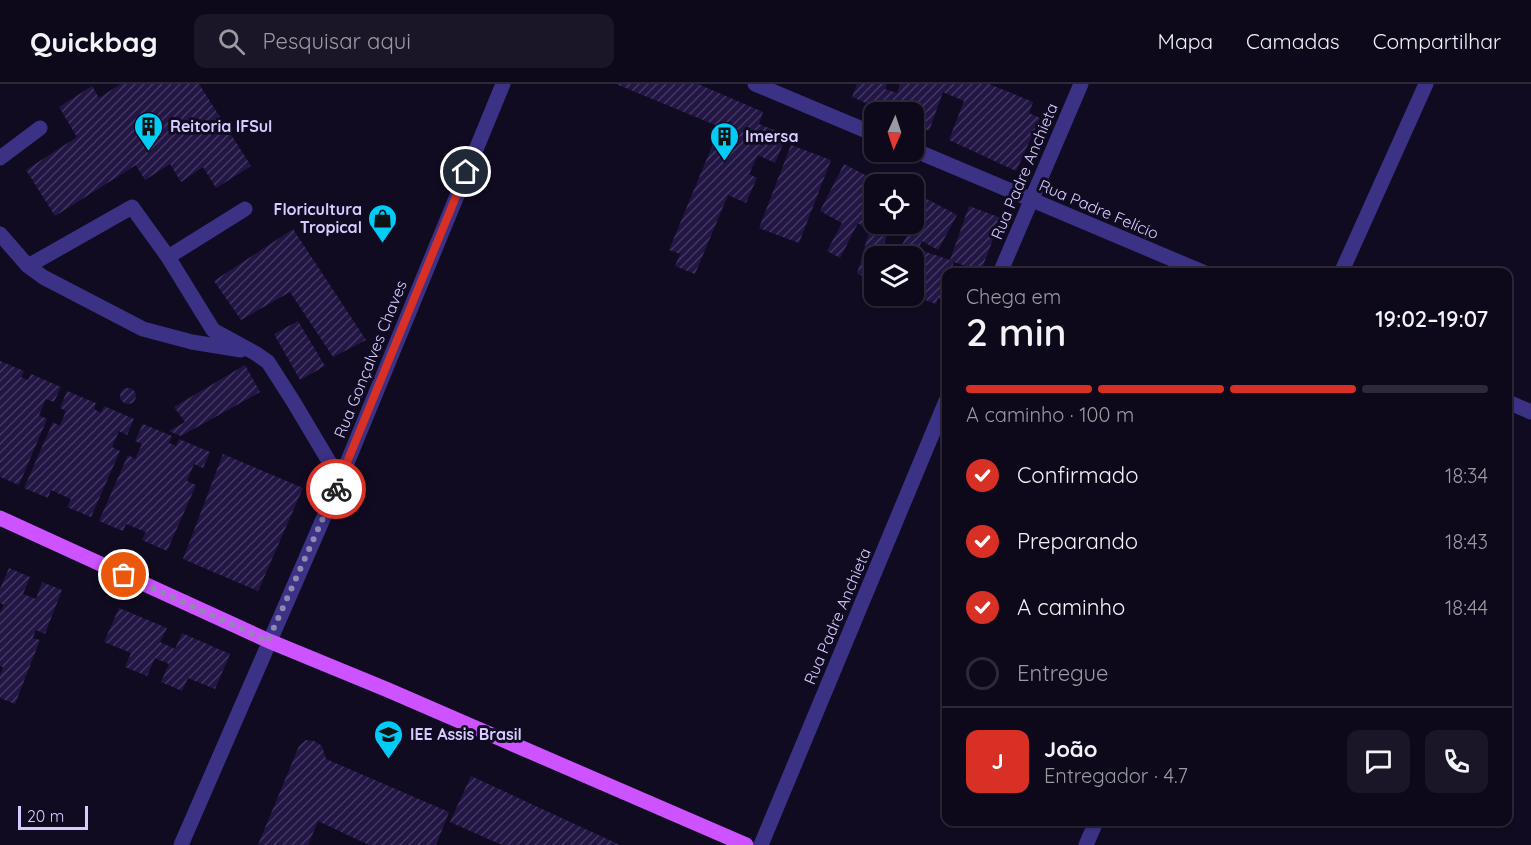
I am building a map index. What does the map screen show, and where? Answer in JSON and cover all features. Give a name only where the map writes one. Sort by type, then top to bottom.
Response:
[{"type":"main road","points":[[0,518],[268,641],[746,845]]},
{"type":"street","name":"Rua Gonçalves Chaves","points":[[181,845],[340,480],[503,84]]},
{"type":"street","points":[[755,84],[864,130]]},
{"type":"street","name":"Rua Padre Anchieta","points":[[1002,268],[1081,84]]},
{"type":"street","points":[[1343,268],[1426,84]]},
{"type":"street","points":[[0,158],[40,128]]},
{"type":"street","name":"Rua Padre Felício","points":[[924,154],[1193,268]]},
{"type":"street","points":[[28,266],[132,207],[168,257],[213,330],[268,362],[340,480]]},
{"type":"street","points":[[168,257],[246,209]]},
{"type":"street","points":[[0,234],[28,266],[43,277],[142,329],[192,342],[255,353]]},
{"type":"street","points":[[1512,404],[1531,412]]},
{"type":"street","name":"Rua Padre Anchieta","points":[[761,845],[942,411]]},
{"type":"street","points":[[1086,845],[1094,826]]},
{"type":"building","name":"Reitoria IFSul","points":[[121,84],[199,84],[251,166],[216,188],[203,167],[181,182],[170,164],[145,180],[136,165],[55,216],[26,170],[77,137],[59,107],[92,86],[99,98]]},
{"type":"building","points":[[616,84],[698,84],[763,112],[759,124],[787,135],[775,163],[758,155],[749,174],[757,178],[746,203],[728,195],[695,274],[675,266],[680,254],[669,250],[720,127]]},
{"type":"building","points":[[857,84],[887,84],[885,89],[897,93],[900,84],[989,84],[1033,102],[1029,113],[1040,118],[1016,171],[949,140],[964,101],[943,92],[929,131],[924,129],[924,102],[864,102],[852,97]]},
{"type":"building","points":[[791,145],[831,160],[799,243],[759,228]]},
{"type":"building","points":[[844,164],[864,174],[862,191],[864,192],[864,228],[858,223],[840,258],[827,251],[842,223],[820,211]]},
{"type":"building","points":[[927,199],[957,215],[938,250],[922,241],[919,246],[901,246],[908,234],[924,234],[924,205]]},
{"type":"building","points":[[969,206],[1001,218],[982,268],[972,268],[954,262],[952,268],[942,268],[942,300],[938,298],[936,304],[924,300],[924,251],[950,260]]},
{"type":"building","points":[[293,229],[366,340],[333,357],[290,292],[241,320],[214,281]]},
{"type":"building","points":[[868,234],[888,234],[883,246],[865,246]]},
{"type":"building","points":[[864,250],[864,276],[857,274]]},
{"type":"building","points":[[298,321],[325,366],[300,380],[274,334]]},
{"type":"building","points":[[0,361],[24,371],[21,377],[28,380],[31,374],[61,387],[54,402],[46,399],[39,415],[47,419],[19,485],[0,477]]},
{"type":"building","points":[[245,365],[260,392],[181,436],[169,431],[185,422],[174,407]]},
{"type":"building","points":[[125,388],[131,388],[136,396],[134,402],[125,404],[120,399],[120,393]]},
{"type":"building","points":[[67,391],[96,403],[94,409],[101,413],[104,406],[134,419],[127,435],[119,431],[112,447],[120,451],[91,517],[67,507],[71,499],[51,490],[48,498],[24,488],[53,422],[60,426],[66,411],[60,408]]},
{"type":"building","points":[[143,424],[172,436],[169,443],[176,446],[179,439],[210,452],[203,468],[194,464],[187,481],[196,485],[167,551],[142,540],[146,532],[126,524],[123,531],[99,521],[128,455],[135,459],[142,444],[135,441]]},
{"type":"building","points":[[223,454],[303,488],[258,591],[183,559]]},
{"type":"building","points":[[9,568],[30,577],[23,594],[36,599],[42,582],[62,590],[45,634],[36,630],[33,638],[40,640],[15,704],[0,698],[0,676],[3,667],[0,666],[0,613],[4,605],[0,603],[0,589]]},
{"type":"building","points":[[119,608],[167,628],[160,642],[175,649],[182,633],[230,654],[215,689],[188,678],[182,691],[161,682],[169,664],[155,658],[147,676],[125,667],[131,653],[104,642]]},
{"type":"building","points":[[306,740],[314,741],[322,746],[326,759],[449,812],[436,845],[369,845],[318,821],[308,845],[258,845],[299,746]]},
{"type":"building","points":[[471,776],[620,845],[502,845],[450,822]]},
{"type":"way so far","points":[[124,575],[268,641],[336,489]]},
{"type":"place","name":"Reitoria IFSul","points":[[149,152]]},
{"type":"place","name":"Imersa","points":[[724,162]]},
{"type":"place","name":"Floricultura Tropical","points":[[383,244]]},
{"type":"place","name":"IEE Assis Brasil","points":[[389,760]]},
{"type":"route","points":[[336,489],[466,172]]}]
